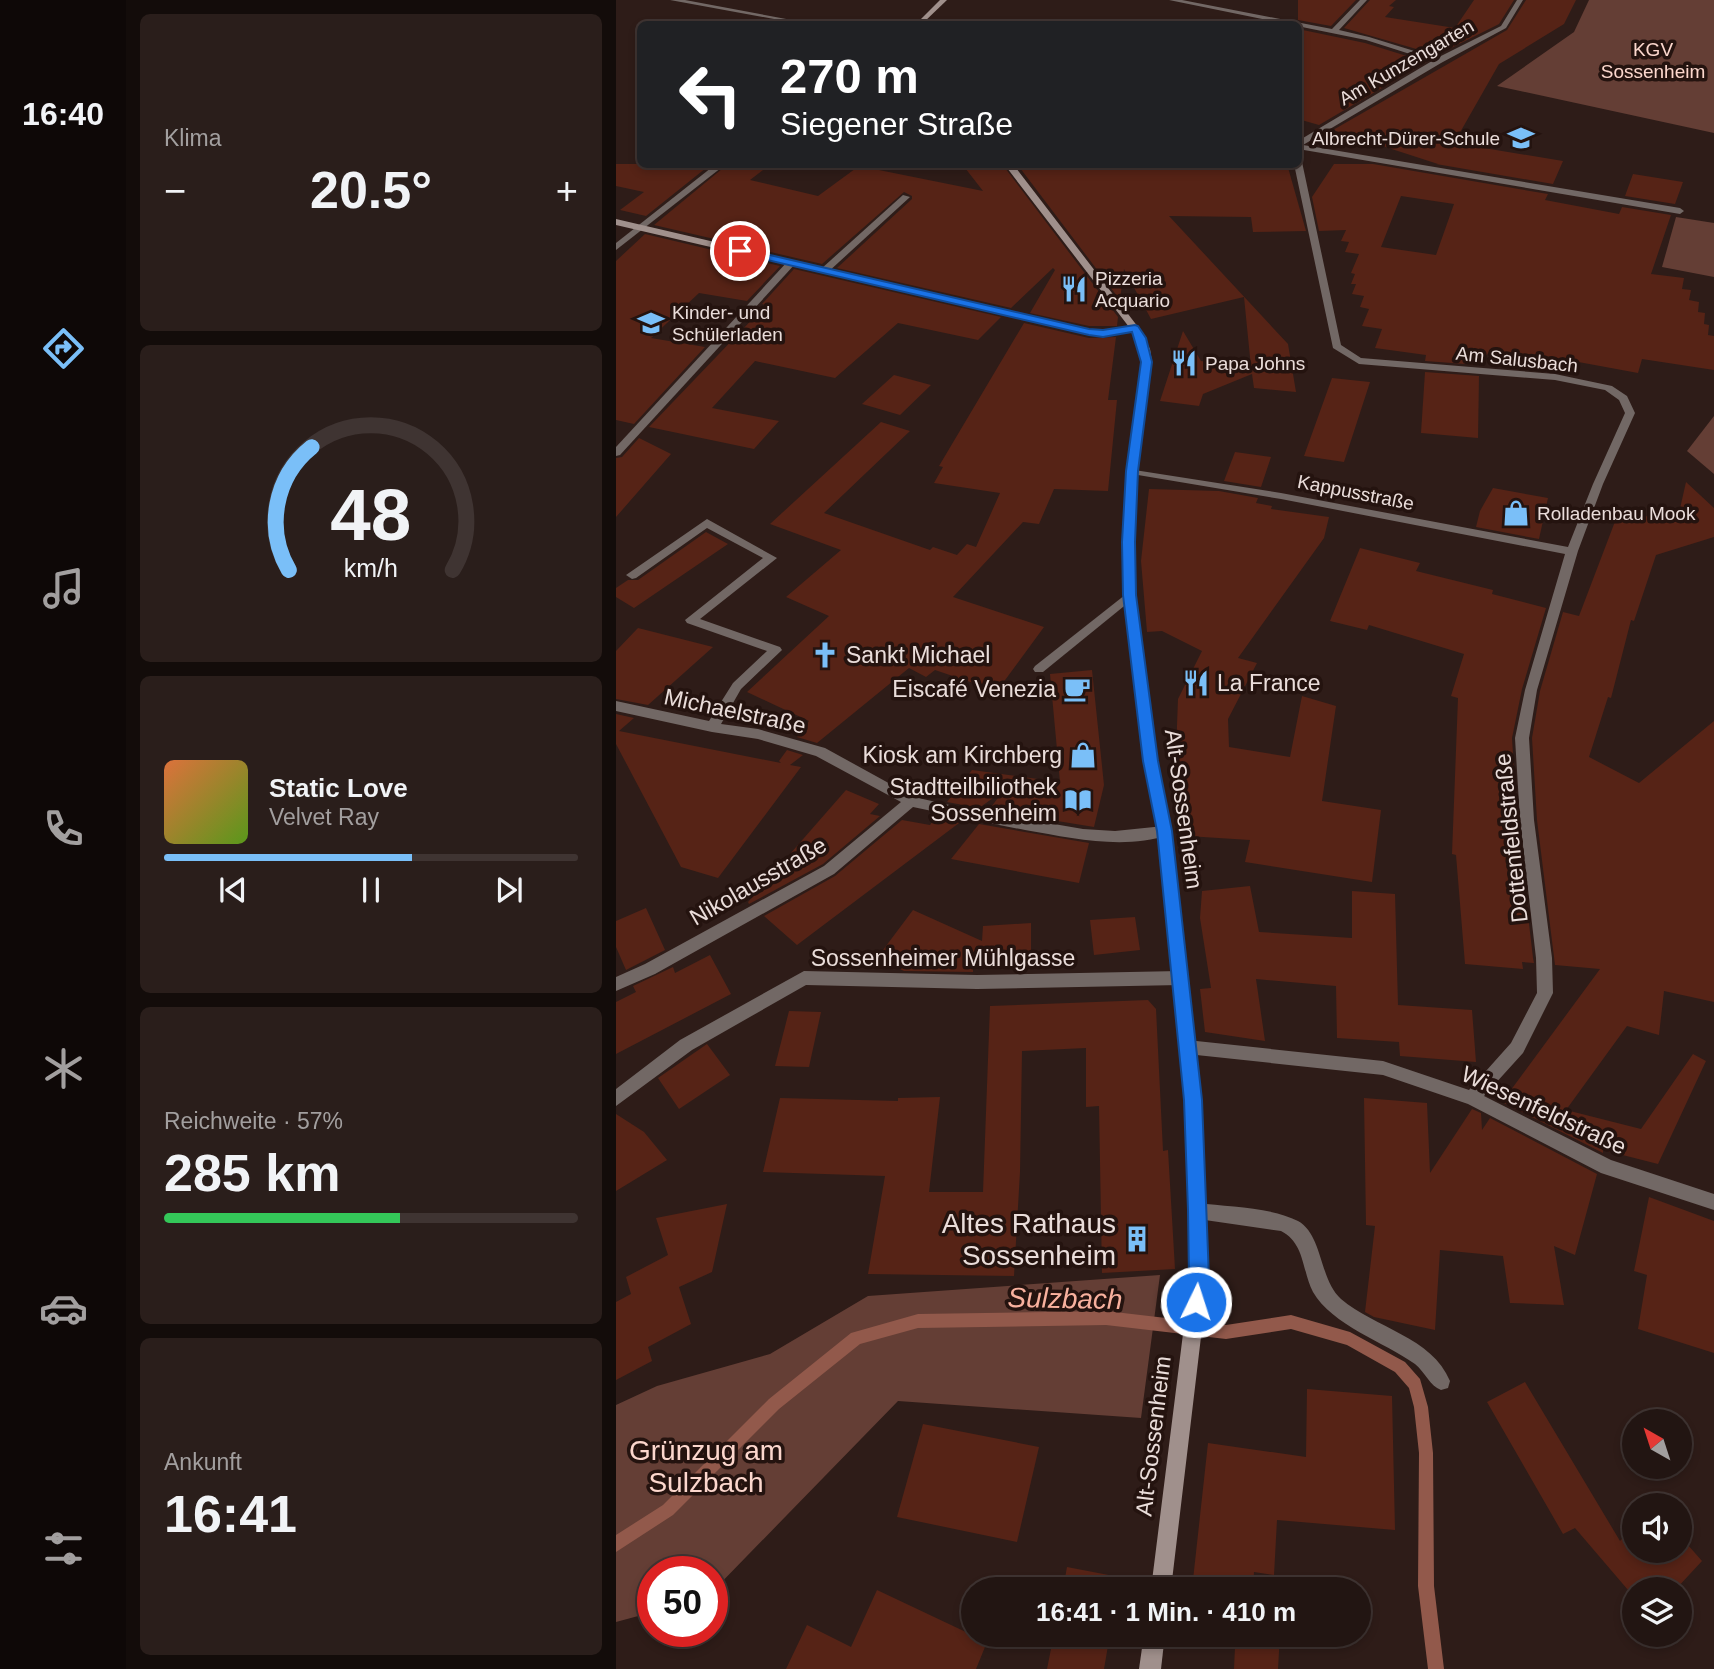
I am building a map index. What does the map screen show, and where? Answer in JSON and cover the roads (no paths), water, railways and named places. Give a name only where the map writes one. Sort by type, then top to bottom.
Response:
[{"type":"main road","points":[[922,21],[944,0]]},
{"type":"main road","name":"Alt-Sossenheim","points":[[1011,168],[1135,328],[1145,349],[1147,362],[1132,471],[1128,542],[1130,595],[1150,761],[1164,831],[1193,1100],[1199,1278],[1163,1577]]},
{"type":"main road","points":[[616,222],[1089,332],[1103,334],[1135,328]]},
{"type":"main road","points":[[1150,1669],[1153,1647]]},
{"type":"street","points":[[673,0],[793,21]]},
{"type":"street","points":[[1172,0],[1274,21]]},
{"type":"street","points":[[1334,31],[1364,0]]},
{"type":"street","name":"Am Kunzengarten","points":[[1302,144],[1438,61],[1504,27],[1520,0]]},
{"type":"street","points":[[1302,26],[1367,38],[1438,61]]},
{"type":"street","points":[[1302,147],[1680,211]]},
{"type":"street","points":[[616,247],[717,168]]},
{"type":"street","name":"Am Salusbach","points":[[1299,168],[1336,346],[1359,361],[1555,377],[1608,388],[1623,398],[1630,413],[1619,439]]},
{"type":"street","points":[[824,271],[906,197]]},
{"type":"street","points":[[616,453],[791,263]]},
{"type":"street","name":"Dottenfeldstraße","points":[[1472,1098],[1517,1048],[1545,993],[1544,958],[1527,820],[1522,738],[1531,690],[1572,551],[1619,439]]},
{"type":"street","name":"Kappusstraße","points":[[1132,471],[1572,551]]},
{"type":"street","points":[[632,575],[707,523],[771,558],[691,620],[776,650],[737,687],[712,727]]},
{"type":"street","points":[[1039,669],[1130,595]]},
{"type":"street","name":"Michaelstraße","points":[[616,706],[758,734],[820,752],[911,801],[967,814],[1083,835],[1115,837],[1164,831]]},
{"type":"street","name":"Nikolausstraße","points":[[616,984],[650,970],[829,870],[911,801]]},
{"type":"street","name":"Sossenheimer Mühlgasse","points":[[616,1099],[685,1045],[804,978],[977,982],[1180,978]]},
{"type":"street","name":"Wiesenfeldstraße","points":[[1187,1047],[1382,1068],[1472,1098],[1607,1167],[1714,1202]]},
{"type":"street","points":[[1198,1210],[1282,1223],[1295,1229],[1306,1243],[1320,1286],[1335,1305],[1419,1356],[1432,1366],[1441,1381]]},
{"type":"waterway","name":"Sulzbach","points":[[616,1544],[668,1510],[774,1404],[856,1338],[918,1321],[1106,1318],[1226,1332],[1291,1322],[1350,1339],[1400,1367],[1415,1384],[1421,1407],[1426,1453],[1426,1586],[1436,1669]]},
{"type":"place","name":"Albrecht-Dürer-Schule","points":[[1521,138]]},
{"type":"place","name":"Pizzeria Acquario","points":[[1074,289]]},
{"type":"place","name":"Kinder- und Schülerladen","points":[[651,323]]},
{"type":"place","name":"Papa Johns","points":[[1184,363]]},
{"type":"place","name":"Rolladenbau Mook","points":[[1516,513]]},
{"type":"place","name":"Sankt Michael","points":[[825,655]]},
{"type":"place","name":"La France","points":[[1196,683]]},
{"type":"place","name":"Eiscafé Venezia","points":[[1077,689]]},
{"type":"place","name":"Kiosk am Kirchberg","points":[[1083,755]]},
{"type":"place","name":"Stadtteilbiliothek Sossenheim","points":[[1078,800]]},
{"type":"place","name":"Altes Rathaus Sossenheim","points":[[1137,1239]]},
{"type":"park label","name":"KGV Sossenheim","points":[[1653,60]]},
{"type":"park label","name":"Grünzug am Sulzbach","points":[[706,1466]]}]
